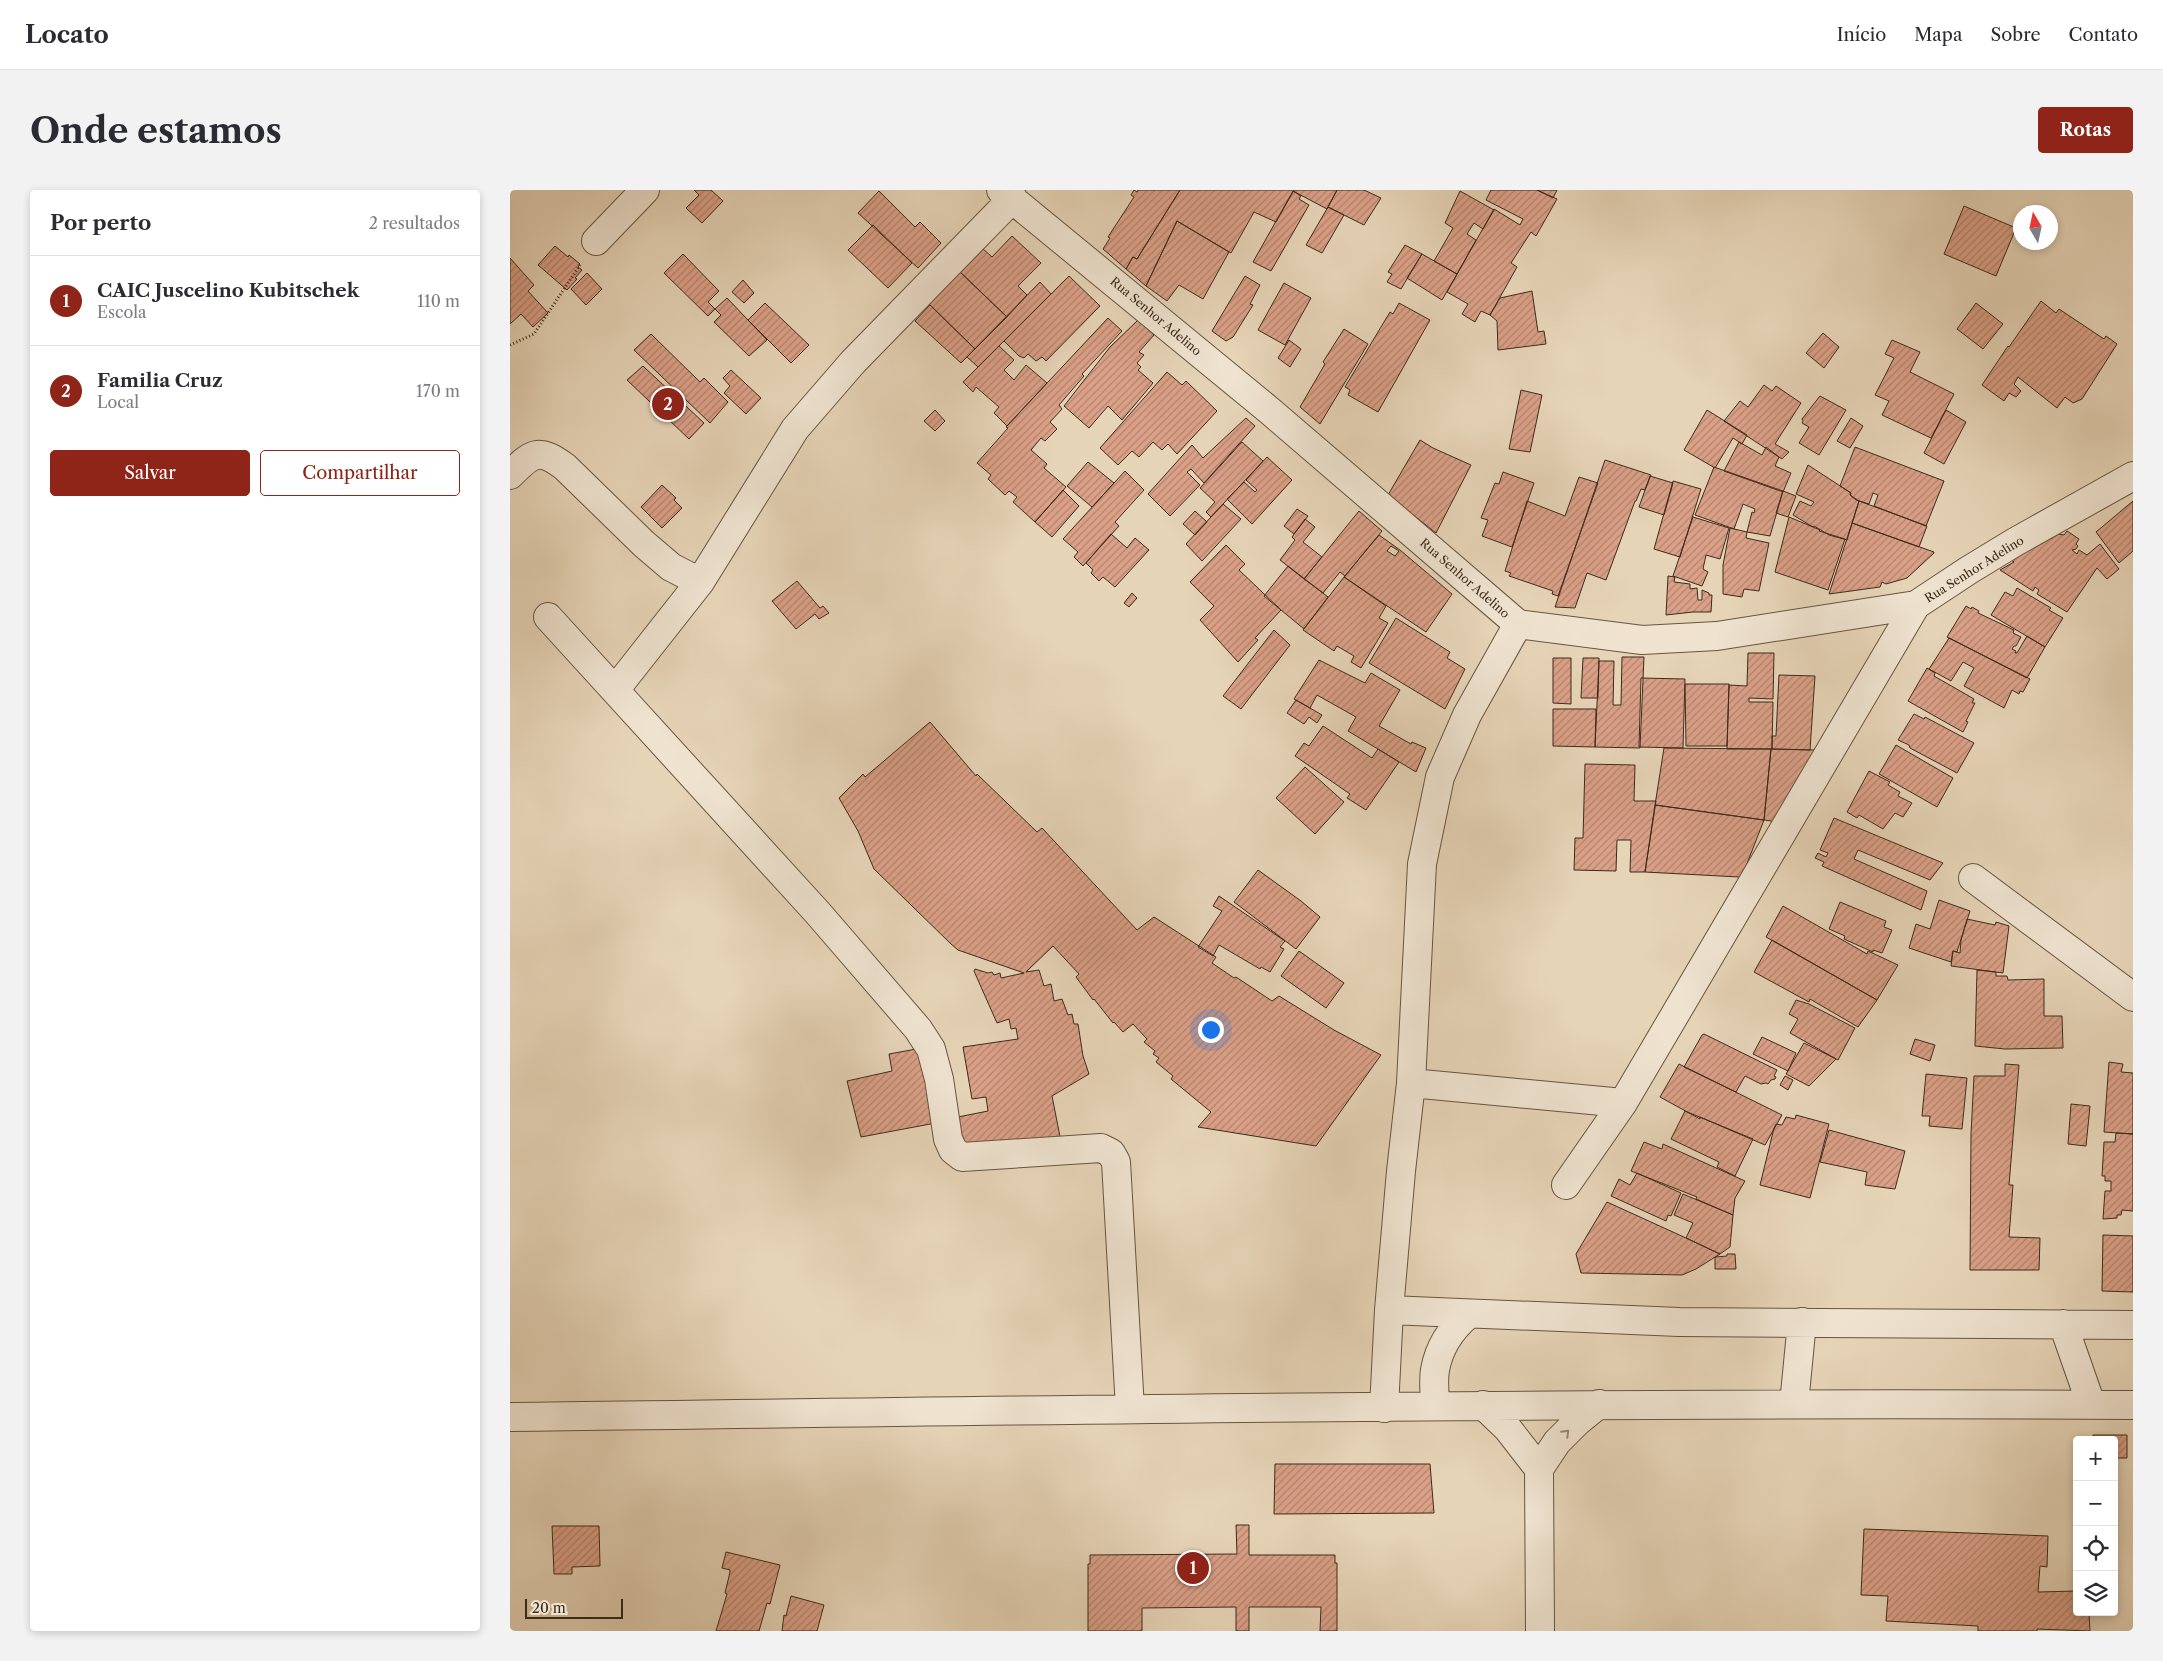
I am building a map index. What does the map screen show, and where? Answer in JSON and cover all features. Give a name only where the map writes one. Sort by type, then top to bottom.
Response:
[{"type":"street","points":[[596,241],[644,190]]},
{"type":"street","points":[[615,690],[700,582],[795,429],[853,362],[1007,194]]},
{"type":"street","name":"Rua Senhor Adelino","points":[[1007,194],[1270,411],[1518,624],[1642,640],[1670,639],[1717,636],[1916,605],[1976,565],[2133,476]]},
{"type":"street","points":[[510,475],[526,459],[539,454],[551,456],[671,567],[700,582]]},
{"type":"street","points":[[1566,1186],[1623,1103],[1916,605]]},
{"type":"street","points":[[548,617],[817,912],[918,1029],[931,1049],[939,1079],[948,1139],[952,1150],[962,1157],[1101,1148],[1111,1153],[1116,1162],[1130,1408]]},
{"type":"street","points":[[1384,1408],[1389,1310],[1410,1083],[1422,864],[1440,777],[1468,715],[1518,624]]},
{"type":"street","points":[[1973,878],[2133,997]]},
{"type":"street","points":[[1410,1083],[1623,1103]]},
{"type":"street","points":[[1389,1310],[1679,1322],[2133,1325]]},
{"type":"street","points":[[1435,1406],[1435,1370],[1447,1336],[1469,1314]]},
{"type":"street","points":[[1794,1404],[1802,1322]]},
{"type":"street","points":[[2063,1324],[2091,1404]]},
{"type":"street","points":[[510,1418],[1130,1408],[1384,1408],[1600,1404],[2133,1405]]},
{"type":"street","points":[[1522,1631],[1540,1621],[1539,1469],[1557,1442],[1578,1421],[1600,1404]]},
{"type":"street","points":[[1483,1405],[1508,1429],[1539,1469]]},
{"type":"path","points":[[510,345],[534,334],[596,241]]},
{"type":"building","points":[[694,190],[711,190],[723,201],[702,223],[686,208],[699,195]]},
{"type":"building","points":[[1134,190],[1137,192],[1138,190],[1180,190],[1137,259],[1133,257],[1126,269],[1103,249],[1110,238],[1108,237],[1134,197],[1131,195]]},
{"type":"building","points":[[1180,190],[1294,190],[1276,222],[1254,212],[1231,253],[1177,221],[1146,286],[1126,269],[1133,257],[1137,259]]},
{"type":"building","points":[[1294,190],[1337,190],[1327,209],[1293,191]]},
{"type":"building","points":[[1337,190],[1364,190],[1381,198],[1364,225],[1328,207]]},
{"type":"building","points":[[1491,190],[1537,190],[1557,199],[1536,236],[1531,232],[1511,263],[1517,267],[1490,315],[1481,311],[1475,322],[1462,314],[1468,304],[1447,292],[1494,209],[1520,225],[1523,219],[1486,200]]},
{"type":"building","points":[[1537,190],[1557,190],[1553,198]]},
{"type":"building","points":[[879,191],[915,227],[920,222],[941,243],[918,268],[858,213]]},
{"type":"building","points":[[1293,191],[1301,196],[1299,199],[1309,205],[1271,271],[1253,262]]},
{"type":"building","points":[[1460,191],[1494,210],[1483,229],[1474,223],[1467,234],[1476,240],[1457,274],[1434,261],[1453,228],[1445,223]]},
{"type":"building","points":[[1964,206],[2013,227],[2013,235],[1996,276],[1944,254]]},
{"type":"building","points":[[1328,207],[1344,215],[1322,253],[1306,245]]},
{"type":"building","points":[[1177,221],[1229,252],[1203,299],[1179,285],[1167,301],[1146,286]]},
{"type":"building","points":[[873,225],[912,263],[888,288],[848,250]]},
{"type":"building","points":[[1012,236],[1041,263],[1018,286],[1027,295],[1007,317],[959,271],[982,248],[992,257]]},
{"type":"building","points":[[1405,245],[1422,254],[1401,289],[1387,282],[1392,274],[1388,272]]},
{"type":"building","points":[[555,246],[580,264],[578,267],[582,270],[567,290],[538,265]]},
{"type":"building","points":[[683,254],[719,291],[708,302],[715,309],[708,316],[664,273]]},
{"type":"building","points":[[1422,254],[1457,274],[1442,300],[1407,278]]},
{"type":"building","points":[[510,258],[534,285],[528,291],[548,313],[533,327],[521,314],[510,324]]},
{"type":"building","points":[[959,271],[1007,317],[975,349],[928,303]]},
{"type":"building","points":[[587,273],[602,289],[586,305],[571,289]]},
{"type":"building","points":[[1069,276],[1100,306],[1046,361],[1042,357],[1036,361],[1028,354],[1024,358],[1019,356],[1004,341]]},
{"type":"building","points":[[1245,276],[1260,285],[1250,304],[1253,305],[1233,337],[1226,341],[1212,331]]},
{"type":"building","points":[[743,280],[754,293],[744,303],[732,292]]},
{"type":"building","points":[[1040,282],[1051,294],[978,367],[967,357]]},
{"type":"building","points":[[1284,283],[1311,298],[1285,345],[1258,330]]},
{"type":"building","points":[[1532,291],[1538,332],[1544,331],[1546,344],[1498,350],[1497,321],[1490,315],[1500,298]]},
{"type":"building","points":[[727,298],[767,340],[749,356],[714,322],[721,315],[715,309]]},
{"type":"building","points":[[2041,301],[2056,313],[2059,309],[2104,339],[2106,336],[2117,344],[2082,399],[2073,403],[2065,397],[2057,408],[2018,377],[2014,384],[2021,391],[2016,397],[2009,393],[2004,401],[1982,385]]},
{"type":"building","points":[[765,303],[809,345],[791,363],[748,320]]},
{"type":"building","points":[[1399,303],[1430,320],[1378,412],[1348,395],[1350,390],[1345,387],[1390,312],[1393,314]]},
{"type":"building","points":[[1976,303],[2003,324],[1983,349],[1957,329]]},
{"type":"building","points":[[930,305],[975,349],[961,363],[915,321]]},
{"type":"building","points":[[1108,318],[1122,331],[1082,374],[1084,376],[1059,405],[1062,409],[1050,422],[1057,429],[1045,441],[1041,438],[1031,450],[1047,464],[1044,468],[1066,487],[1035,522],[1013,502],[1017,497],[1009,491],[1005,495],[988,479],[991,475],[977,463],[1008,428],[1006,427]]},
{"type":"building","points":[[1138,320],[1154,335],[1139,352],[1144,355],[1137,363],[1141,367],[1138,370],[1153,383],[1122,420],[1108,406],[1089,428],[1064,406],[1110,347]]},
{"type":"building","points":[[1344,329],[1368,344],[1320,424],[1300,407],[1325,364],[1323,362]]},
{"type":"building","points":[[1823,333],[1839,347],[1824,368],[1806,353]]},
{"type":"building","points":[[651,334],[700,382],[704,378],[728,402],[710,423],[634,350]]},
{"type":"building","points":[[1289,340],[1301,349],[1290,367],[1278,358]]},
{"type":"building","points":[[1892,340],[1920,352],[1910,372],[1954,394],[1931,438],[1882,415],[1889,401],[1875,395],[1894,358],[1885,354]]},
{"type":"building","points":[[999,346],[1014,360],[1004,370],[1014,380],[1026,365],[1047,383],[1007,426],[994,413],[999,407],[976,387],[973,392],[963,382]]},
{"type":"building","points":[[643,366],[704,423],[689,439],[627,380]]},
{"type":"building","points":[[731,370],[761,398],[746,414],[724,393],[730,386],[723,378]]},
{"type":"building","points":[[1167,372],[1182,385],[1186,381],[1217,411],[1177,454],[1168,444],[1162,450],[1153,442],[1139,457],[1132,451],[1118,465],[1100,448]]},
{"type":"building","points":[[1764,385],[1772,391],[1776,386],[1801,403],[1775,444],[1789,452],[1782,459],[1724,421],[1740,401],[1748,407]]},
{"type":"building","points":[[1521,390],[1542,395],[1530,452],[1509,449]]},
{"type":"building","points":[[1820,396],[1846,410],[1819,455],[1799,443],[1809,427],[1802,423],[1802,419]]},
{"type":"building","points":[[935,410],[945,421],[935,431],[924,421]]},
{"type":"building","points":[[1707,410],[1747,435],[1742,444],[1733,438],[1715,468],[1684,450]]},
{"type":"building","points":[[1946,410],[1966,422],[1944,464],[1924,453]]},
{"type":"building","points":[[1246,418],[1255,426],[1204,483],[1191,469],[1187,472],[1200,485],[1170,516],[1148,494],[1192,445],[1203,458]]},
{"type":"building","points":[[1851,418],[1863,426],[1850,448],[1837,441]]},
{"type":"building","points":[[1420,440],[1471,465],[1436,533],[1388,495]]},
{"type":"building","points":[[1242,442],[1263,461],[1211,517],[1206,512],[1215,502],[1200,488]]},
{"type":"building","points":[[1739,442],[1762,455],[1766,447],[1779,457],[1775,466],[1791,473],[1783,492],[1724,471]]},
{"type":"building","points":[[1855,447],[1944,481],[1926,526],[1874,506],[1878,495],[1873,493],[1869,504],[1856,500],[1850,495],[1851,493],[1840,486]]},
{"type":"building","points":[[1267,457],[1292,480],[1252,524],[1227,499],[1244,482],[1255,492],[1257,490],[1246,480]]},
{"type":"building","points":[[1605,460],[1651,475],[1645,490],[1641,489],[1635,501],[1606,580],[1587,573],[1575,608],[1555,607]]},
{"type":"building","points":[[1088,462],[1114,483],[1092,507],[1067,486]]},
{"type":"building","points":[[1808,465],[1851,493],[1850,495],[1859,501],[1847,540],[1829,535],[1793,515],[1800,501],[1811,506],[1814,502],[1796,494]]},
{"type":"building","points":[[1714,467],[1783,491],[1770,536],[1747,532],[1752,512],[1754,513],[1755,509],[1743,504],[1734,529],[1695,515]]},
{"type":"building","points":[[1125,471],[1144,490],[1115,522],[1119,526],[1083,566],[1074,557],[1078,552],[1063,539]]},
{"type":"building","points":[[1503,472],[1534,483],[1512,547],[1482,536],[1488,520],[1481,518],[1495,483],[1499,484]]},
{"type":"building","points":[[1650,476],[1673,483],[1664,515],[1639,507]]},
{"type":"building","points":[[1579,477],[1598,483],[1558,596],[1552,594],[1553,591],[1509,576],[1511,573],[1505,571],[1527,501],[1565,516]]},
{"type":"building","points":[[1673,481],[1701,489],[1680,557],[1654,549]]},
{"type":"building","points":[[662,485],[676,498],[674,500],[682,508],[662,528],[641,507]]},
{"type":"building","points":[[1063,490],[1079,506],[1052,537],[1035,522]]},
{"type":"building","points":[[1783,491],[1796,496],[1788,517],[1776,513]]},
{"type":"building","points":[[1859,501],[1927,526],[1919,547],[1852,523]]},
{"type":"building","points":[[2133,501],[2133,551],[2119,563],[2096,532]]},
{"type":"building","points":[[1223,504],[1241,519],[1202,561],[1186,544]]},
{"type":"building","points":[[1297,509],[1308,516],[1294,534],[1284,526]]},
{"type":"building","points":[[1195,511],[1207,522],[1195,535],[1183,524]]},
{"type":"building","points":[[1359,511],[1382,531],[1345,576],[1340,572],[1323,593],[1304,579]]},
{"type":"building","points":[[1693,517],[1729,528],[1720,559],[1706,555],[1703,569],[1708,572],[1702,586],[1673,576]]},
{"type":"building","points":[[1789,517],[1819,531],[1845,539],[1828,590],[1775,572]]},
{"type":"building","points":[[1305,519],[1315,527],[1303,542],[1322,557],[1304,579],[1280,560],[1295,540],[1292,537]]},
{"type":"building","points":[[1852,523],[1934,553],[1907,578],[1886,584],[1882,582],[1880,587],[1829,594]]},
{"type":"building","points":[[1730,528],[1747,532],[1746,538],[1769,543],[1759,591],[1744,589],[1742,597],[1723,594],[1723,565]]},
{"type":"building","points":[[2067,531],[2079,539],[2076,544],[2078,546],[2072,550],[2077,554],[2079,550],[2087,555],[2100,544],[2119,569],[2107,579],[2097,568],[2067,612],[2037,594],[2039,590],[2035,587],[2033,591],[2000,570],[2014,562],[2008,558],[2050,537],[2051,539],[2058,534],[2064,535]]},
{"type":"building","points":[[1111,534],[1127,548],[1135,538],[1149,550],[1115,587],[1103,577],[1099,581],[1091,573],[1093,570],[1086,563]]},
{"type":"building","points":[[1379,535],[1400,550],[1452,594],[1426,632],[1344,577]],"holes":[[[1391,546],[1399,551],[1395,556],[1387,551]]]},
{"type":"building","points":[[1226,545],[1245,564],[1239,570],[1281,610],[1255,638],[1258,640],[1238,662],[1200,620],[1214,606],[1190,582]]},
{"type":"building","points":[[1288,566],[1328,597],[1304,629],[1264,596]]},
{"type":"building","points":[[1668,576],[1675,577],[1674,582],[1690,584],[1690,589],[1697,588],[1698,600],[1702,600],[1702,590],[1712,595],[1711,612],[1666,615]]},
{"type":"building","points":[[1344,577],[1386,606],[1379,618],[1388,623],[1361,668],[1351,662],[1354,656],[1337,646],[1334,651],[1303,630]]},
{"type":"building","points":[[797,581],[820,608],[823,606],[829,613],[819,619],[815,614],[796,629],[772,601]]},
{"type":"building","points":[[2017,588],[2051,608],[2049,610],[2063,618],[2045,647],[1991,615],[2005,592],[2013,596]]},
{"type":"building","points":[[1132,593],[1137,598],[1129,607],[1124,603]]},
{"type":"building","points":[[1966,606],[1971,609],[1972,607],[1979,611],[1978,613],[2014,630],[2013,633],[2021,637],[2012,649],[2016,651],[2015,653],[2017,653],[2027,636],[2045,647],[2027,678],[1947,637]]},
{"type":"building","points":[[1396,618],[1450,652],[1447,658],[1465,669],[1445,709],[1369,663]]},
{"type":"building","points":[[1274,630],[1290,645],[1241,709],[1223,696]]},
{"type":"building","points":[[1949,638],[2030,679],[2023,692],[2020,691],[2019,694],[2012,690],[2004,708],[1964,686],[1974,668],[1963,662],[1951,681],[1929,669]]},
{"type":"building","points":[[1748,653],[1774,653],[1773,699],[1749,698],[1749,702],[1773,702],[1772,749],[1727,749],[1729,685],[1747,686]]},
{"type":"building","points":[[1622,657],[1644,657],[1640,748],[1595,747],[1599,661],[1614,661],[1613,705],[1621,705]]},
{"type":"building","points":[[1553,658],[1571,658],[1571,704],[1553,703]]},
{"type":"building","points":[[1583,658],[1599,658],[1598,698],[1581,698]]},
{"type":"building","points":[[1319,660],[1365,683],[1371,673],[1400,690],[1379,726],[1411,744],[1412,742],[1426,748],[1416,772],[1348,731],[1356,717],[1317,695],[1310,708],[1294,699]]},
{"type":"building","points":[[1927,668],[1935,673],[1934,676],[1974,699],[1972,703],[1975,703],[1963,732],[1908,701]]},
{"type":"building","points":[[1779,675],[1815,676],[1810,750],[1772,749],[1772,736],[1776,736]]},
{"type":"building","points":[[1641,678],[1685,679],[1683,748],[1639,747]]},
{"type":"building","points":[[1685,684],[1729,684],[1727,746],[1686,746]]},
{"type":"building","points":[[1296,700],[1322,715],[1317,723],[1309,717],[1304,724],[1287,713]]},
{"type":"building","points":[[1553,709],[1596,709],[1595,747],[1553,746]]},
{"type":"building","points":[[1914,714],[1924,719],[1925,717],[1974,743],[1957,773],[1898,740]]},
{"type":"building","points":[[930,722],[976,776],[977,774],[1037,832],[1042,828],[1137,930],[1154,917],[1216,957],[1212,963],[1234,978],[1236,977],[1272,1001],[1279,996],[1334,1030],[1381,1055],[1316,1146],[1198,1127],[1211,1112],[1171,1079],[1173,1076],[1156,1062],[1159,1058],[1153,1054],[1155,1051],[1144,1042],[1147,1039],[1133,1024],[1123,1032],[1113,1023],[1076,977],[1079,974],[1053,946],[1026,972],[1039,970],[1044,986],[1051,984],[1054,1001],[1062,999],[1068,1015],[1072,1014],[1074,1024],[1078,1024],[1083,1056],[1089,1074],[1052,1096],[1064,1157],[967,1166],[957,1119],[861,1137],[847,1081],[892,1071],[889,1054],[944,1044],[958,1117],[988,1111],[986,1097],[972,1099],[963,1047],[1018,1039],[1016,1028],[1011,1029],[1009,1019],[997,1023],[974,971],[975,969],[988,973],[992,972],[994,975],[1000,973],[1001,978],[1024,973],[958,950],[951,944],[874,869],[858,831],[839,798],[863,774],[865,777]]},
{"type":"building","points":[[1323,726],[1372,758],[1378,749],[1399,762],[1366,810],[1347,798],[1350,794],[1295,756],[1304,743],[1309,746]]},
{"type":"building","points":[[1896,745],[1953,778],[1937,807],[1879,774]]},
{"type":"building","points":[[1664,748],[1771,749],[1764,820],[1655,805]]},
{"type":"building","points":[[1771,749],[1818,750],[1778,822],[1764,820]]},
{"type":"building","points":[[1585,764],[1635,765],[1634,801],[1656,801],[1645,872],[1630,872],[1631,840],[1617,840],[1616,871],[1574,870],[1575,838],[1583,838]]},
{"type":"building","points":[[1305,767],[1344,802],[1315,834],[1276,798]]},
{"type":"building","points":[[1869,771],[1890,782],[1888,785],[1900,792],[1898,796],[1912,803],[1903,817],[1895,813],[1883,829],[1859,815],[1857,818],[1847,812]]},
{"type":"building","points":[[1655,805],[1764,820],[1743,874],[1739,877],[1645,872]]},
{"type":"building","points":[[1834,818],[1943,863],[1930,880],[1858,850],[1854,859],[1927,891],[1921,910],[1822,866],[1824,862],[1815,858],[1818,853],[1826,857],[1828,853],[1820,850]]},
{"type":"building","points":[[1258,870],[1320,917],[1296,949],[1234,902]]},
{"type":"building","points":[[1219,896],[1285,941],[1280,947],[1284,949],[1270,972],[1261,967],[1260,969],[1219,945],[1213,956],[1198,947],[1222,911],[1213,906]]},
{"type":"building","points":[[1939,900],[1970,911],[1957,952],[1953,951],[1951,962],[1909,948],[1916,924],[1930,929]]},
{"type":"building","points":[[1840,902],[1886,921],[1884,927],[1892,930],[1882,953],[1873,950],[1873,952],[1844,939],[1845,936],[1829,929]]},
{"type":"building","points":[[1783,906],[1867,954],[1868,951],[1898,965],[1877,1000],[1766,937]]},
{"type":"building","points":[[1967,919],[1995,925],[1996,922],[2009,926],[2003,973],[1951,966],[1953,951],[1960,953],[1961,940]]},
{"type":"building","points":[[1772,940],[1877,1000],[1858,1027],[1810,999],[1809,1002],[1754,972]]},
{"type":"building","points":[[1299,951],[1344,983],[1326,1008],[1281,976]]},
{"type":"building","points":[[1977,970],[1996,972],[1996,976],[2007,976],[2008,980],[2044,979],[2044,1016],[2062,1016],[2063,1048],[2005,1049],[1975,1046]]},
{"type":"building","points":[[1796,1000],[1809,1004],[1855,1028],[1838,1060],[1790,1033],[1798,1019],[1789,1014]]},
{"type":"building","points":[[1704,1034],[1777,1070],[1774,1076],[1776,1077],[1775,1079],[1771,1080],[1768,1084],[1761,1084],[1745,1076],[1736,1092],[1684,1067]]},
{"type":"building","points":[[1762,1037],[1796,1053],[1788,1071],[1753,1054]]},
{"type":"building","points":[[1915,1039],[1935,1045],[1930,1061],[1910,1054]]},
{"type":"building","points":[[1804,1043],[1836,1059],[1809,1086],[1786,1074]]},
{"type":"building","points":[[2109,1062],[2123,1064],[2121,1072],[2133,1073],[2133,1134],[2104,1132]]},
{"type":"building","points":[[1679,1064],[1782,1115],[1765,1145],[1700,1117],[1700,1119],[1660,1097]]},
{"type":"building","points":[[2005,1064],[2019,1065],[2009,1185],[2013,1185],[2009,1237],[2040,1238],[2039,1270],[1970,1270],[1971,1134],[1974,1076],[2005,1076]]},
{"type":"building","points":[[1926,1074],[1967,1078],[1962,1129],[1929,1126],[1930,1116],[1922,1116]]},
{"type":"building","points":[[1785,1076],[1793,1080],[1788,1090],[1780,1085]]},
{"type":"building","points":[[2071,1104],[2090,1106],[2086,1146],[2068,1144]]},
{"type":"building","points":[[1685,1111],[1753,1139],[1735,1176],[1717,1167],[1719,1162],[1671,1139]]},
{"type":"building","points":[[1796,1115],[1829,1124],[1810,1198],[1760,1185],[1776,1124],[1782,1125],[1786,1117],[1795,1119]]},
{"type":"building","points":[[1829,1130],[1905,1151],[1895,1189],[1865,1185],[1867,1172],[1820,1162]]},
{"type":"building","points":[[2116,1133],[2133,1134],[2133,1211],[2122,1210],[2121,1215],[2117,1215],[2117,1218],[2103,1219],[2105,1191],[2111,1191],[2111,1181],[2105,1181],[2105,1176],[2102,1176],[2104,1142],[2115,1142]]},
{"type":"building","points":[[1644,1142],[1662,1149],[1663,1144],[1745,1181],[1735,1198],[1733,1215],[1696,1199],[1697,1197],[1631,1171]]},
{"type":"building","points":[[1637,1173],[1681,1193],[1671,1216],[1668,1215],[1666,1221],[1611,1196],[1619,1179],[1630,1185]]},
{"type":"building","points":[[1683,1194],[1733,1215],[1730,1247],[1720,1254],[1686,1238],[1693,1223],[1674,1215]]},
{"type":"building","points":[[1607,1202],[1720,1254],[1696,1269],[1682,1275],[1581,1273],[1576,1254]]},
{"type":"building","points":[[2103,1235],[2133,1236],[2133,1292],[2102,1291]]},
{"type":"building","points":[[1727,1254],[1735,1254],[1736,1269],[1715,1269],[1715,1257],[1727,1256]]},
{"type":"building","points":[[2127,1435],[2127,1458],[2118,1458],[2118,1436],[2093,1436]]},
{"type":"building","points":[[1275,1464],[1430,1464],[1434,1513],[1274,1514]]},
{"type":"building","points":[[1236,1525],[1249,1525],[1249,1555],[1335,1555],[1335,1563],[1337,1563],[1337,1631],[1320,1631],[1321,1607],[1249,1607],[1249,1631],[1236,1631],[1236,1607],[1142,1608],[1142,1631],[1088,1631],[1088,1564],[1090,1564],[1090,1555],[1237,1554]]},
{"type":"building","points":[[552,1526],[599,1526],[600,1566],[572,1567],[572,1574],[554,1574]]},
{"type":"building","points":[[1864,1529],[2048,1536],[2047,1567],[2040,1566],[2038,1592],[2073,1591],[2073,1616],[2089,1616],[2090,1631],[2037,1629],[2037,1631],[1978,1631],[1978,1626],[1886,1621],[1888,1596],[1861,1595]]},
{"type":"building","points":[[726,1552],[780,1565],[770,1604],[767,1603],[759,1631],[716,1631],[727,1594],[725,1593],[730,1572],[730,1570],[722,1568]]},
{"type":"building","points":[[791,1596],[824,1605],[817,1631],[782,1631],[784,1615],[786,1616]]},
{"type":"place","name":"Familia Cruz","points":[[668,404]]},
{"type":"place","name":"CAIC Juscelino Kubitschek","points":[[1193,1568]]}]
